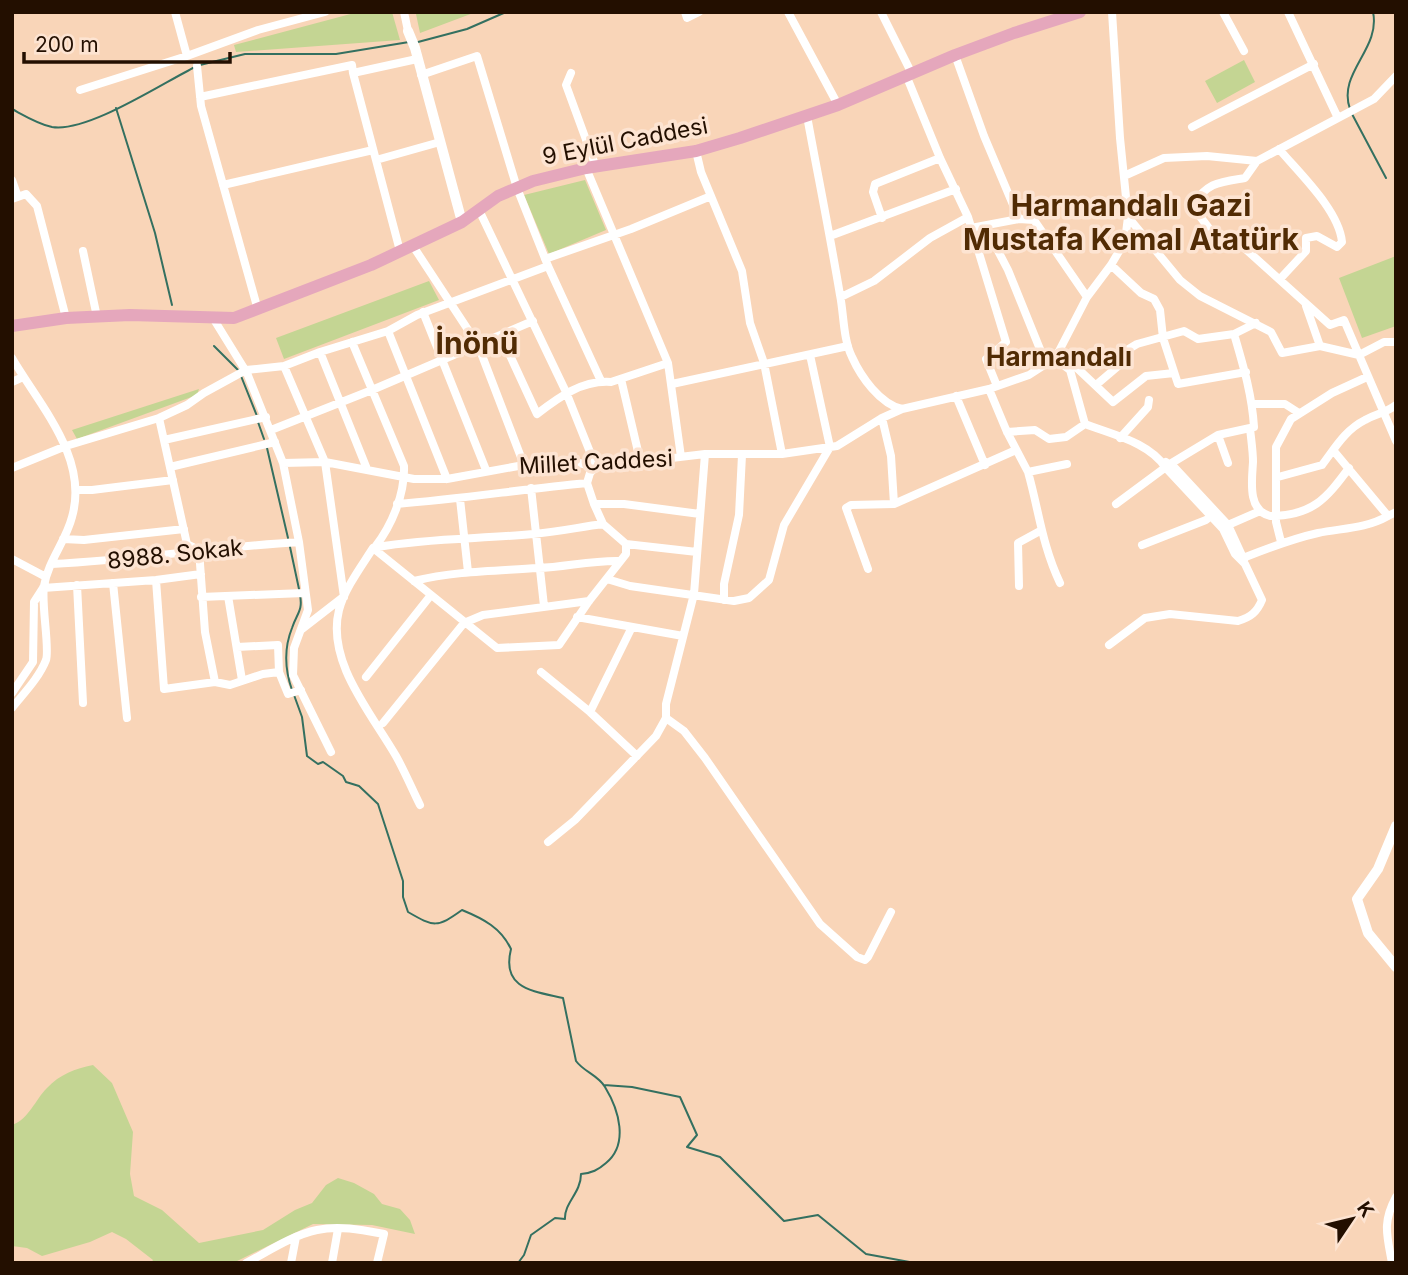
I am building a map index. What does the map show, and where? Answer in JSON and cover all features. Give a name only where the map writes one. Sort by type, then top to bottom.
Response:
[{"type":"main road","name":"9 Eylül Caddesi","points":[[12,326],[66,318],[234,318],[413,246],[462,222],[498,196],[533,181],[591,167],[695,151],[838,105],[955,55],[1080,12]]},
{"type":"street","points":[[175,12],[187,56]]},
{"type":"street","points":[[80,90],[187,56],[299,15],[325,12]]},
{"type":"street","points":[[685,12],[687,18],[699,12]]},
{"type":"street","points":[[788,12],[838,105]]},
{"type":"street","points":[[881,12],[909,74],[940,158],[968,217],[1006,342],[986,359],[993,388],[1007,432],[1028,472],[1049,561],[1060,583]]},
{"type":"street","points":[[1057,355],[1087,297],[1125,241],[1128,217],[1112,12]]},
{"type":"street","points":[[1223,12],[1244,51]]},
{"type":"street","points":[[1288,12],[1341,115]]},
{"type":"street","points":[[406,13],[408,31],[462,222]]},
{"type":"street","points":[[354,73],[416,54]]},
{"type":"street","points":[[955,55],[984,136],[1019,219]]},
{"type":"street","points":[[421,75],[477,56],[517,188],[547,263],[601,382]]},
{"type":"street","points":[[1192,127],[1314,64]]},
{"type":"street","points":[[200,97],[352,65],[400,251]]},
{"type":"street","points":[[197,66],[200,97],[258,310]]},
{"type":"street","points":[[571,72],[566,85],[591,167],[614,234],[668,363],[681,457]]},
{"type":"street","points":[[1330,325],[1231,236],[1218,240],[1192,206],[1200,194],[1216,183],[1245,178],[1257,161],[1374,99],[1396,76]]},
{"type":"street","points":[[807,116],[850,355],[875,392],[892,407],[902,409]]},
{"type":"street","points":[[376,160],[440,142]]},
{"type":"street","points":[[1279,149],[1332,213],[1341,232],[1342,242],[1337,247],[1317,236],[1306,238],[1306,251],[1280,279]]},
{"type":"street","points":[[223,185],[373,150]]},
{"type":"street","points":[[695,151],[742,271],[750,323],[764,363],[782,454]]},
{"type":"street","points":[[1124,177],[1164,158],[1207,156],[1257,161]]},
{"type":"street","points":[[882,218],[873,192],[875,184],[940,158]]},
{"type":"street","points":[[12,180],[15,198],[26,194],[37,206],[66,318]]},
{"type":"street","points":[[830,236],[956,189]]},
{"type":"street","points":[[12,468],[66,446],[159,418],[187,405],[246,370],[284,366],[388,331],[423,312],[512,280],[614,234],[711,196]]},
{"type":"street","points":[[480,210],[566,392],[596,467],[590,473],[587,483],[603,524],[626,544],[697,552]]},
{"type":"street","points":[[841,297],[874,281],[930,238],[968,217]]},
{"type":"street","points":[[1128,217],[1180,280],[1200,296],[1271,332],[1282,353],[1320,346],[1359,355],[1384,342],[1396,342]]},
{"type":"street","points":[[971,228],[1019,219],[1034,220],[1087,297]]},
{"type":"street","points":[[985,226],[1008,270],[1046,364]]},
{"type":"street","points":[[413,246],[478,345],[524,465]]},
{"type":"street","points":[[83,251],[97,317]]},
{"type":"street","points":[[1111,265],[1141,293],[1154,299],[1160,310],[1163,338],[1178,384],[1246,372]]},
{"type":"street","points":[[1305,303],[1320,346]]},
{"type":"street","points":[[423,312],[486,470]]},
{"type":"street","points":[[214,318],[246,370],[260,419],[271,430]]},
{"type":"street","points":[[1317,336],[1330,325],[1344,320],[1396,441]]},
{"type":"street","points":[[271,430],[533,321]]},
{"type":"street","points":[[1096,385],[1123,362],[1122,354],[1137,344],[1184,331],[1198,339],[1234,334],[1256,323]]},
{"type":"street","points":[[388,331],[447,479]]},
{"type":"street","points":[[1116,504],[1168,466],[1219,435],[1254,427],[1246,372],[1234,334]]},
{"type":"street","points":[[501,336],[537,414],[566,392],[601,382],[611,382],[668,363]]},
{"type":"street","points":[[352,342],[400,454],[404,477],[393,517],[344,597],[337,624],[339,654],[365,706],[397,757],[420,805]]},
{"type":"street","points":[[673,384],[848,346]]},
{"type":"street","points":[[320,352],[367,469]]},
{"type":"street","points":[[607,579],[658,590],[734,601],[749,598],[769,580],[784,525],[830,447],[810,355]]},
{"type":"street","points":[[1057,355],[1113,402],[1146,376],[1174,373]]},
{"type":"street","points":[[1057,355],[1070,370],[1085,424]]},
{"type":"street","name":"Millet Caddesi","points":[[283,463],[325,462],[404,477],[447,479],[524,465],[579,463],[596,467],[705,454],[782,454],[830,447],[902,409],[993,388],[1029,375],[1057,355]]},
{"type":"street","points":[[12,358],[66,446],[77,499],[71,521],[43,588],[34,602],[33,662],[12,693]]},
{"type":"street","points":[[284,366],[325,462],[344,597]]},
{"type":"street","points":[[12,382],[23,377]]},
{"type":"street","points":[[1282,542],[1276,516],[1276,447],[1291,419],[1332,393],[1367,377]]},
{"type":"street","points":[[621,379],[640,460]]},
{"type":"street","points":[[956,396],[985,465]]},
{"type":"street","points":[[1120,438],[1148,407],[1149,400]]},
{"type":"street","points":[[1252,404],[1285,404],[1299,413]]},
{"type":"street","points":[[1278,477],[1322,465],[1337,442],[1355,426],[1368,418],[1384,414],[1396,405]]},
{"type":"street","points":[[159,418],[187,544],[199,550],[205,632],[215,682]]},
{"type":"street","points":[[882,418],[891,456],[894,504]]},
{"type":"street","points":[[164,440],[260,419]]},
{"type":"street","points":[[1007,432],[1035,430],[1049,439],[1066,437],[1085,424]]},
{"type":"street","points":[[1085,424],[1148,448],[1228,525],[1262,600],[1258,609],[1248,618],[1238,621],[1170,614],[1145,618],[1109,645]]},
{"type":"street","points":[[1250,428],[1253,464],[1250,475],[1254,500],[1265,515],[1276,516],[1310,509],[1326,499],[1349,468]]},
{"type":"street","points":[[271,430],[269,444],[283,463],[299,542],[301,593],[307,610],[293,648],[296,692]]},
{"type":"street","points":[[1219,435],[1228,463]]},
{"type":"street","points":[[170,467],[269,444]]},
{"type":"street","points":[[868,569],[846,508],[851,505],[894,504],[1016,450]]},
{"type":"street","points":[[1244,561],[1282,542],[1371,525],[1392,514],[1333,450]]},
{"type":"street","points":[[548,842],[575,820],[637,756],[656,736],[666,718],[666,704],[694,594],[705,454]]},
{"type":"street","points":[[724,600],[724,584],[739,515],[742,455]]},
{"type":"street","points":[[1028,472],[1067,464]]},
{"type":"street","points":[[1168,466],[1212,514],[1235,554],[1244,561]]},
{"type":"street","points":[[76,490],[173,480]]},
{"type":"street","points":[[397,504],[587,483]]},
{"type":"street","points":[[531,488],[544,606]]},
{"type":"street","points":[[460,499],[468,572]]},
{"type":"street","points":[[594,504],[624,504],[700,514]]},
{"type":"street","points":[[1228,525],[1260,511]]},
{"type":"street","points":[[1142,545],[1206,520],[1212,514]]},
{"type":"street","points":[[375,547],[442,538],[536,534],[603,524]]},
{"type":"street","points":[[63,539],[84,540],[184,529]]},
{"type":"street","points":[[1019,586],[1018,543],[1041,531]]},
{"type":"street","name":"8988. Sokak","points":[[52,564],[107,562],[199,550],[299,542]]},
{"type":"street","points":[[375,547],[497,648],[559,645],[625,554],[626,544]]},
{"type":"street","points":[[12,559],[46,577]]},
{"type":"street","points":[[414,580],[468,572],[620,561]]},
{"type":"street","points":[[43,588],[201,574]]},
{"type":"street","points":[[156,580],[164,689],[215,682],[230,685],[279,673]]},
{"type":"street","points":[[113,583],[127,718]]},
{"type":"street","points":[[77,586],[83,703]]},
{"type":"street","points":[[12,708],[32,689],[47,658],[43,588]]},
{"type":"street","points":[[201,597],[301,593]]},
{"type":"street","points":[[366,677],[431,595]]},
{"type":"street","points":[[228,596],[242,680]]},
{"type":"street","points":[[301,630],[344,597]]},
{"type":"street","points":[[383,723],[464,623],[483,615],[589,601]]},
{"type":"street","points":[[578,617],[631,629],[683,636]]},
{"type":"street","points":[[590,712],[631,629]]},
{"type":"street","points":[[237,647],[278,645],[279,673],[296,692],[331,752]]},
{"type":"street","points":[[541,672],[590,712],[637,756]]},
{"type":"street","points":[[666,718],[684,732],[705,758],[820,924],[857,957],[865,960],[868,957],[891,912]]},
{"type":"street","points":[[1396,826],[1378,869],[1357,899],[1368,933],[1396,967]]},
{"type":"street","points":[[1392,1263],[1385,1226],[1387,1214],[1396,1197]]},
{"type":"street","points":[[332,1263],[338,1228]]},
{"type":"street","points":[[246,1263],[296,1237],[318,1230],[338,1228],[384,1234],[377,1263]]},
{"type":"street","points":[[291,1263],[296,1237]]},
{"type":"green space","points":[[358,12],[392,12],[400,40],[236,52],[234,45]]},
{"type":"green space","points":[[476,12],[420,33],[416,14]]},
{"type":"green space","points":[[1244,60],[1255,82],[1217,103],[1205,81]]},
{"type":"green space","points":[[585,180],[606,230],[549,254],[524,195]]},
{"type":"green space","points":[[1396,256],[1396,326],[1362,338],[1339,278]]},
{"type":"green space","points":[[429,281],[439,300],[284,359],[276,338]]},
{"type":"green space","points":[[199,389],[197,395],[77,439],[72,430]]},
{"type":"green space","points":[[93,1065],[112,1083],[133,1132],[130,1174],[134,1196],[162,1210],[199,1243],[263,1230],[312,1203],[326,1185],[338,1178],[374,1194],[382,1204],[400,1209],[410,1220],[415,1234],[372,1225],[313,1224],[233,1263],[151,1263],[153,1260],[126,1239],[112,1232],[90,1242],[42,1256],[27,1248],[12,1246],[12,1125],[23,1118],[57,1079],[74,1070]]},
{"type":"waterway","points":[[418,42],[467,29],[506,12]]},
{"type":"waterway","points":[[1350,109],[1349,84],[1371,38],[1373,12]]},
{"type":"waterway","points":[[200,65],[245,54],[336,54],[409,42]]},
{"type":"waterway","points":[[12,109],[47,126],[67,127],[104,115],[195,67]]},
{"type":"waterway","points":[[116,108],[155,233],[172,305]]},
{"type":"waterway","points":[[1352,114],[1386,178]]},
{"type":"waterway","points":[[214,346],[239,371]]},
{"type":"waterway","points":[[241,376],[257,416]]},
{"type":"waterway","points":[[258,422],[264,439]]},
{"type":"waterway","points":[[267,448],[288,538]]},
{"type":"waterway","points":[[290,547],[299,589]]},
{"type":"waterway","points":[[292,690],[287,651],[289,636],[300,609],[300,595]]},
{"type":"waterway","points":[[294,695],[302,717],[307,756],[318,764],[323,762],[343,776],[346,782],[359,786],[378,804],[403,881],[403,897],[408,912],[424,921],[435,923],[447,920],[462,910],[497,930],[511,949],[509,962],[515,980],[531,990],[563,998],[576,1061],[602,1083],[618,1116],[618,1146],[613,1155],[597,1169],[581,1174],[565,1219],[555,1218],[531,1235],[518,1263]]},
{"type":"waterway","points":[[604,1085],[632,1087],[680,1097],[697,1135],[687,1147],[720,1157],[784,1221],[818,1215],[866,1254],[915,1263]]},
{"type":"district","name":"Harmandalı Gazi Mustafa Kemal Atatürk","points":[[1131,223]]},
{"type":"district","name":"İnönü","points":[[477,344]]},
{"type":"district","name":"Harmandalı","points":[[1059,357]]}]
